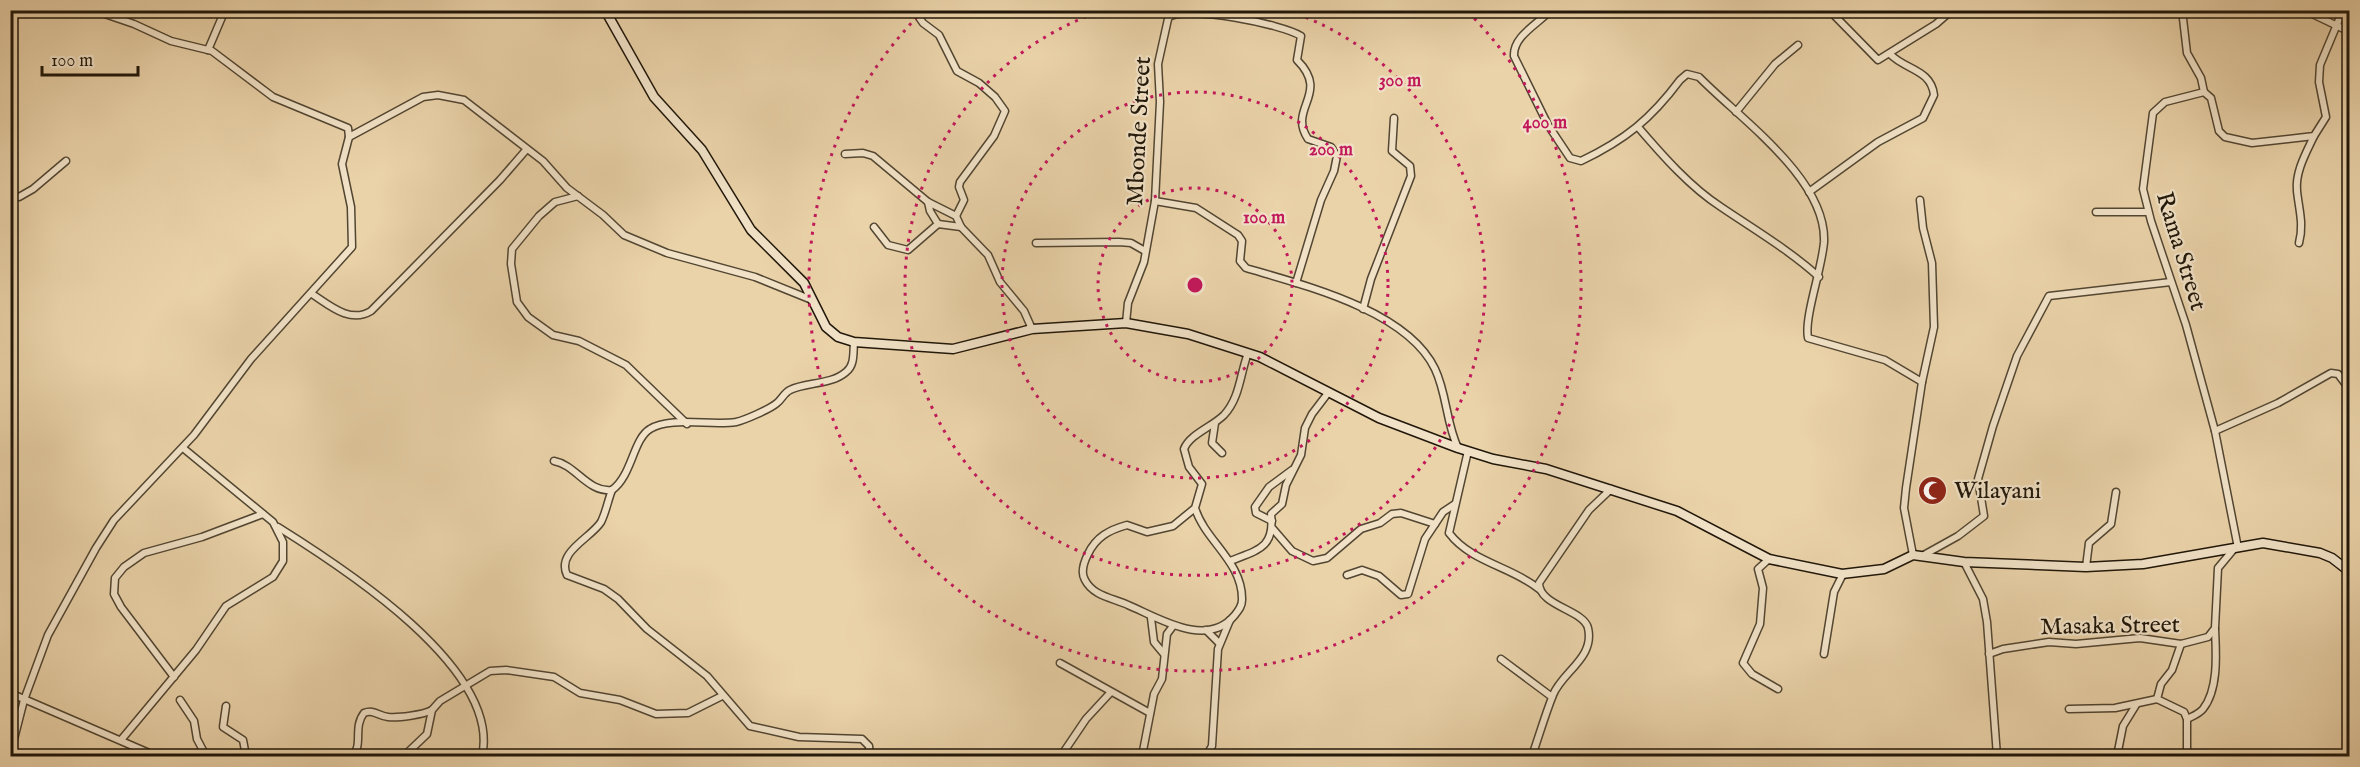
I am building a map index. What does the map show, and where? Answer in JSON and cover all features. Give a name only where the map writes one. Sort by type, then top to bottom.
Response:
[{"type":"street","points":[[47,10],[54,10]]},
{"type":"street","points":[[12,755],[24,700],[48,635],[90,556],[114,520],[183,448],[251,359],[352,247],[351,207],[342,164],[349,137],[349,129],[346,126],[273,97],[208,50],[171,41],[121,18],[93,10]]},
{"type":"street","points":[[208,50],[225,10]]},
{"type":"street","points":[[604,10],[654,97],[702,150],[751,230],[804,283],[826,327],[838,337],[854,342],[953,349],[1032,329],[1126,323],[1188,334],[1248,353],[1379,418],[1458,448],[1546,469],[1677,511],[1769,559],[1843,573],[1884,569],[1917,556],[1958,536],[1984,516],[1978,479],[1993,426],[2017,356],[2049,296],[2171,282]]},
{"type":"street","points":[[914,10],[922,23],[939,35],[957,70],[980,83],[1005,111],[994,136],[960,182],[959,187],[964,200],[956,216]]},
{"type":"street","points":[[1551,10],[1519,39],[1514,48],[1514,56],[1548,125],[1570,158],[1581,161],[1624,138],[1638,127],[1687,74],[1699,76],[1773,148],[1809,192],[1822,225],[1823,257],[1808,338],[1885,360],[1922,382]]},
{"type":"street","points":[[1829,10],[1876,60],[1890,54],[1952,10]]},
{"type":"street","points":[[2182,10],[2187,53],[2201,78],[2204,92],[2211,98],[2219,131],[2225,137],[2252,143],[2314,136]]},
{"type":"street","points":[[2304,10],[2349,32]]},
{"type":"street","points":[[2299,243],[2302,230],[2297,182],[2299,169],[2314,136],[2326,117],[2319,82],[2320,65],[2343,10]]},
{"type":"street","points":[[1170,14],[1201,13],[1262,23],[1301,37],[1297,60],[1308,71],[1311,83],[1303,113],[1304,131],[1308,139],[1331,147],[1337,156],[1334,171],[1320,200],[1296,283]]},
{"type":"street","name":"Mbonde Street","points":[[1126,323],[1128,303],[1144,262],[1155,201],[1160,102],[1158,64],[1170,14]]},
{"type":"street","points":[[1736,112],[1775,64],[1798,45]]},
{"type":"street","points":[[1809,192],[1878,142],[1923,118],[1928,111],[1934,95],[1927,78],[1917,70],[1899,63],[1890,54]]},
{"type":"street","name":"Rama Street","points":[[2204,92],[2165,102],[2153,113],[2150,152],[2144,177],[2148,212],[2186,325],[2215,431],[2235,549]]},
{"type":"street","points":[[349,137],[417,99],[438,95],[468,102],[526,150],[543,161],[578,196],[624,235],[636,242],[755,277],[812,300]]},
{"type":"street","points":[[1364,309],[1371,279],[1411,176],[1410,166],[1392,151],[1394,118]]},
{"type":"street","points":[[1638,127],[1657,150],[1711,199],[1794,255],[1819,278]]},
{"type":"street","points":[[312,294],[336,310],[351,316],[363,315],[371,311],[500,180],[526,150]]},
{"type":"street","points":[[845,154],[863,153],[883,162],[928,202],[956,216],[961,227],[988,255],[1000,282],[1024,311],[1032,329]]},
{"type":"street","points":[[10,196],[20,197],[33,189],[66,161]]},
{"type":"street","points":[[578,196],[555,202],[539,216],[512,249],[511,264],[517,302],[528,317],[553,335],[579,341],[626,365],[687,424]]},
{"type":"street","points":[[1917,556],[1904,508],[1922,382],[1934,327],[1932,263],[1923,228],[1920,200]]},
{"type":"street","points":[[1155,201],[1196,208],[1240,237],[1240,261],[1246,268],[1296,283],[1364,309],[1395,327],[1429,358],[1440,383],[1451,434],[1458,448]]},
{"type":"street","points":[[928,202],[930,211],[938,224]]},
{"type":"street","points":[[2096,212],[2148,212]]},
{"type":"street","points":[[874,227],[888,245],[908,250],[938,224],[961,227]]},
{"type":"street","points":[[1036,243],[1119,242],[1131,243],[1145,251]]},
{"type":"street","points":[[854,342],[853,362],[843,375],[792,389],[773,406],[743,420],[687,424],[666,423],[645,432],[623,477],[612,490],[598,525],[568,556],[566,573],[604,589],[618,599],[647,629],[707,676],[746,723],[755,729],[824,740],[862,739],[869,746],[870,756]]},
{"type":"street","points":[[1230,620],[1206,630],[1173,626],[1093,590],[1083,576],[1085,561],[1094,545],[1109,531],[1127,525],[1147,532],[1167,528],[1188,516],[1195,508],[1202,482],[1189,467],[1184,449],[1190,440],[1215,423],[1235,398],[1248,353]]},
{"type":"street","points":[[2215,431],[2278,403],[2331,373],[2338,374],[2349,390]]},
{"type":"street","points":[[1230,561],[1263,547],[1269,540],[1273,510],[1282,504],[1301,455],[1305,429],[1312,414],[1328,393]]},
{"type":"street","points":[[1215,423],[1212,443],[1222,453]]},
{"type":"street","points":[[183,448],[278,527],[332,561],[402,615],[467,684],[483,721],[482,756]]},
{"type":"street","points":[[1468,451],[1449,530],[1453,537],[1478,559],[1507,569],[1539,589],[1556,604],[1585,622],[1589,630],[1582,659],[1552,697],[1532,756]]},
{"type":"street","points":[[554,461],[564,463],[584,481],[603,489],[612,490]]},
{"type":"street","points":[[1294,469],[1269,487],[1255,507],[1256,513],[1272,525],[1292,551],[1313,561],[1327,558],[1361,529],[1380,523],[1392,514],[1401,513],[1435,524]]},
{"type":"street","points":[[1539,589],[1539,583],[1590,510],[1611,489]]},
{"type":"street","points":[[2086,567],[2089,543],[2111,524],[2116,492]]},
{"type":"street","points":[[1347,576],[1362,570],[1378,576],[1401,595],[1408,594],[1414,580],[1421,547],[1445,511],[1456,503]]},
{"type":"street","points":[[1195,508],[1209,534],[1230,561],[1242,599],[1241,607],[1230,620],[1219,643],[1212,746],[1208,753],[1199,756]]},
{"type":"street","points":[[174,677],[121,607],[113,587],[116,579],[124,567],[144,554],[212,534],[263,514]]},
{"type":"street","points":[[121,740],[174,677],[226,606],[264,584],[278,572],[284,554],[278,527]]},
{"type":"street","points":[[1917,556],[1964,562],[2086,567],[2143,564],[2263,543],[2309,549],[2332,558],[2349,572]]},
{"type":"street","name":"Masaka Street","points":[[1989,654],[2003,649],[2049,642],[2076,644],[2146,638],[2181,644],[2208,637],[2215,628],[2218,568],[2235,549]]},
{"type":"street","points":[[1769,559],[1758,569],[1763,588],[1760,624],[1743,663],[1752,674],[1778,689]]},
{"type":"street","points":[[1964,562],[1983,599],[1997,756]]},
{"type":"street","points":[[1824,654],[1834,592],[1843,573]]},
{"type":"street","points":[[1151,618],[1154,642],[1164,654]]},
{"type":"street","points":[[1142,756],[1154,694],[1162,679],[1167,634],[1173,626]]},
{"type":"street","points":[[2187,720],[2205,707],[2209,695],[2214,672],[2215,628]]},
{"type":"street","points":[[1206,630],[1219,643]]},
{"type":"street","points":[[2157,699],[2161,684],[2172,669],[2181,644]]},
{"type":"street","points":[[1501,659],[1552,697]]},
{"type":"street","points":[[1060,663],[1110,693],[1150,713]]},
{"type":"street","points":[[353,756],[357,747],[358,723],[364,713],[371,711],[389,717],[419,715],[432,710],[440,701],[490,671],[515,671],[554,677],[580,693],[609,697],[668,716],[696,710],[722,696]]},
{"type":"street","points":[[10,693],[156,756]]},
{"type":"street","points":[[1063,753],[1086,719],[1110,693]]},
{"type":"street","points":[[2069,709],[2081,711],[2137,704],[2157,699],[2184,712],[2187,720],[2185,748],[2187,756]]},
{"type":"street","points":[[180,700],[194,721],[197,739],[206,756]]},
{"type":"street","points":[[2117,756],[2122,726],[2137,704]]},
{"type":"street","points":[[226,706],[223,727],[243,740],[246,756]]},
{"type":"street","points":[[405,756],[427,734],[432,710]]},
{"type":"place","name":"Wilayani","points":[[1933,490]]}]
